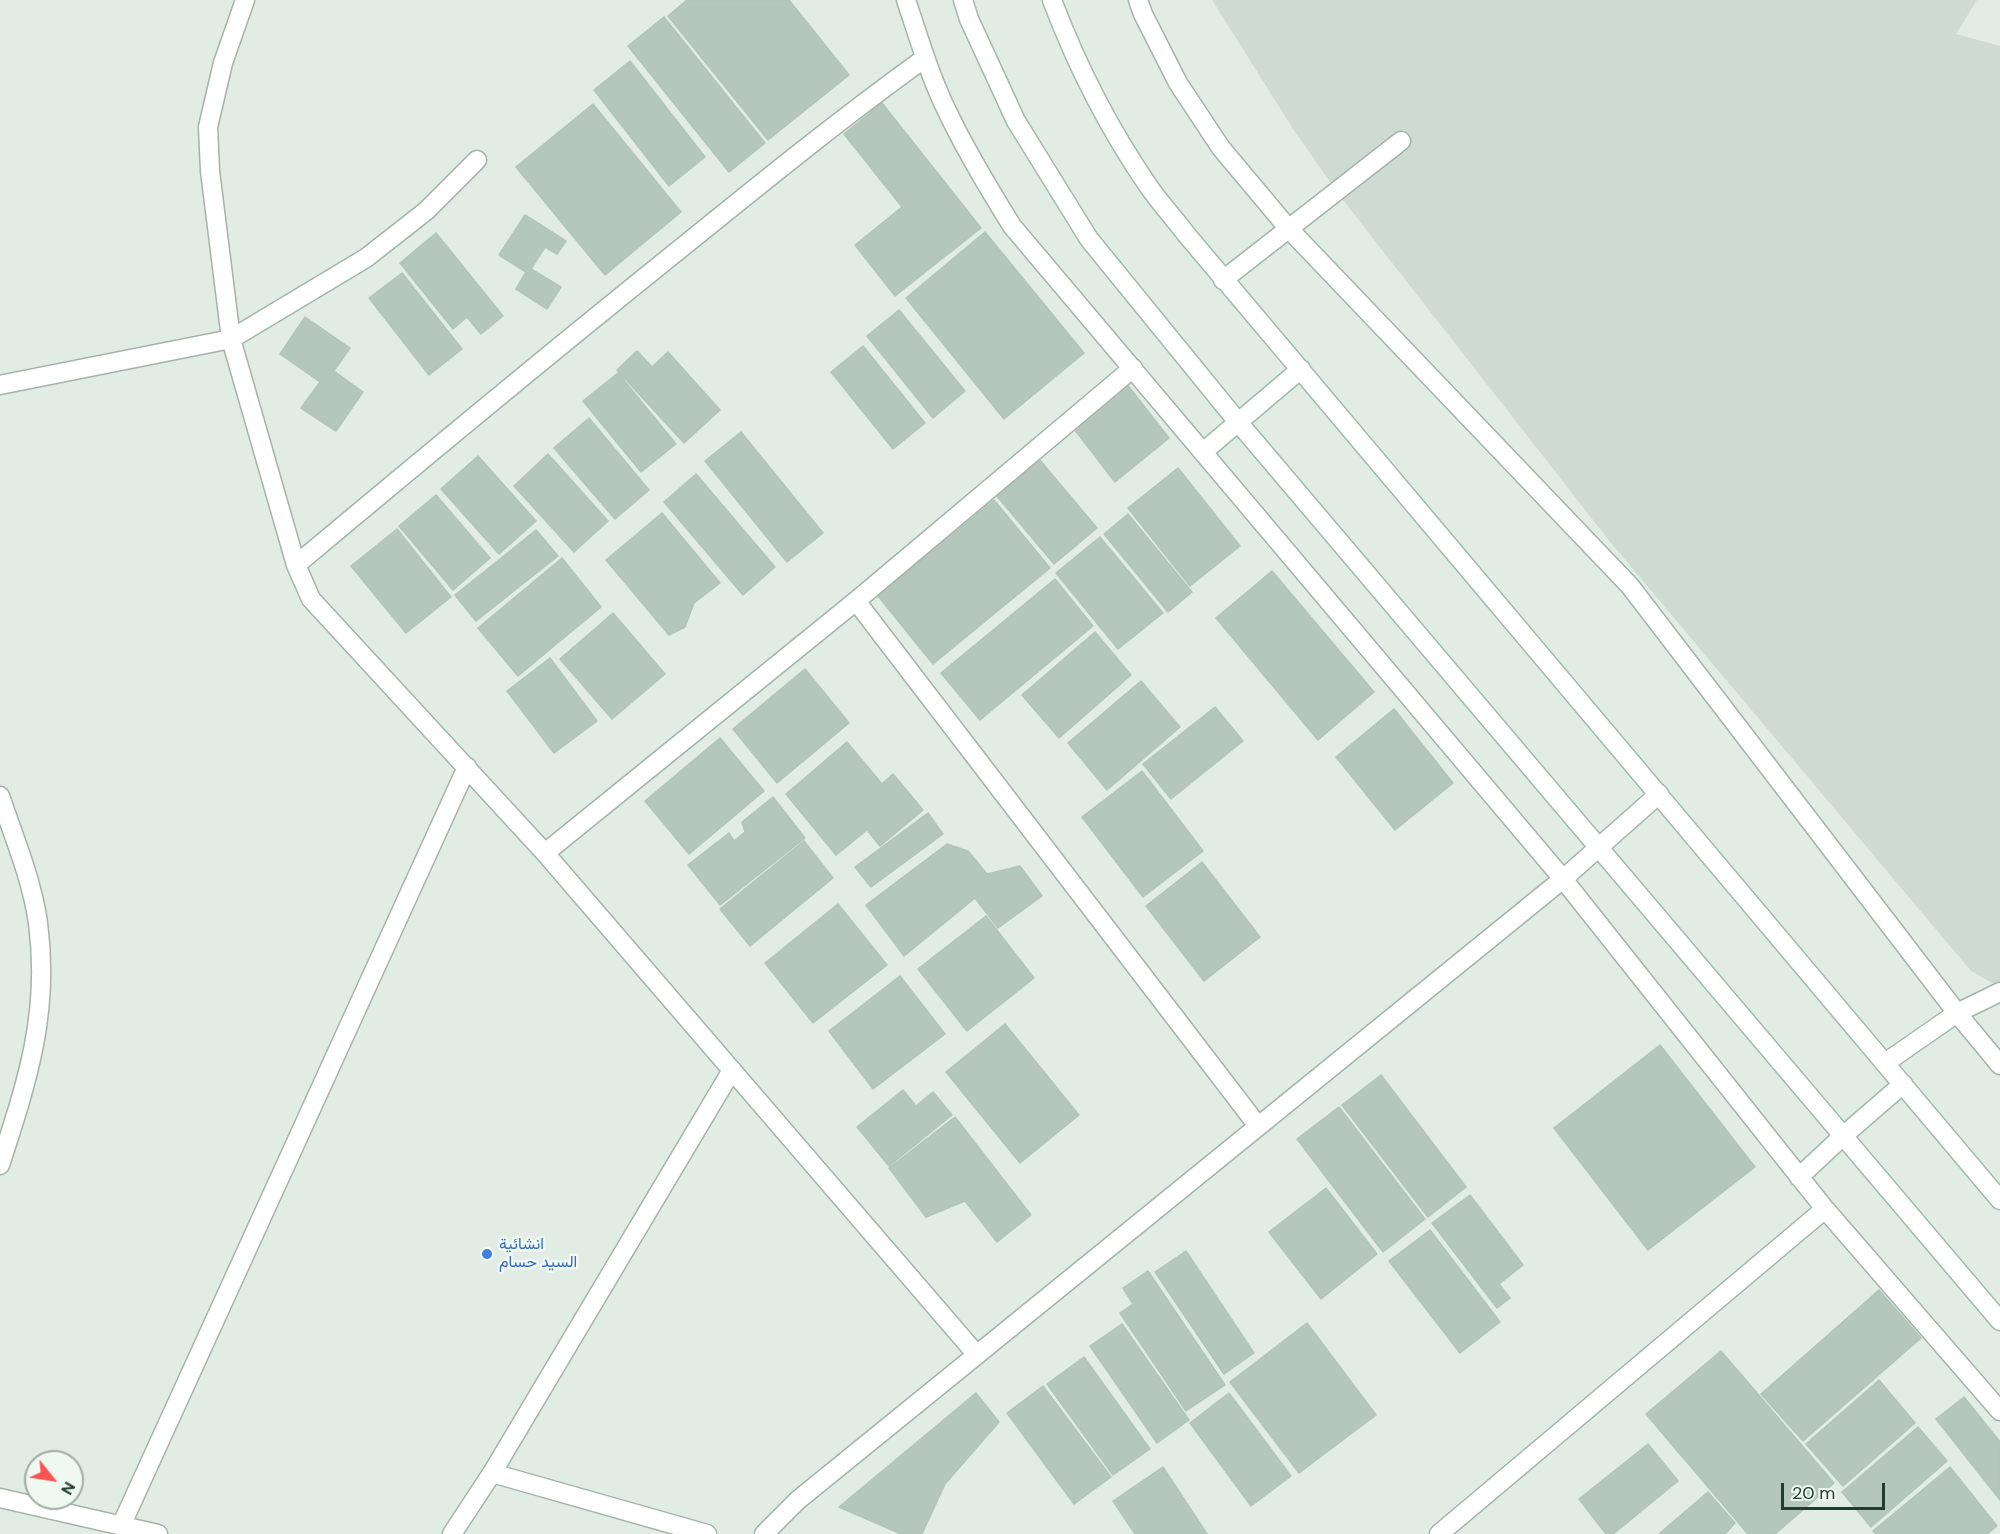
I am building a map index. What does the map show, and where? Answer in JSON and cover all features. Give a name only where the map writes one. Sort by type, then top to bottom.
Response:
[{"type":"street","points":[[245,0],[223,63],[208,127],[210,171],[231,339],[296,565],[311,599],[545,853],[977,1355]]},
{"type":"street","points":[[906,0],[925,58],[947,111],[974,165],[1012,226],[1563,879],[1825,1209],[2000,1411]]},
{"type":"street","points":[[963,0],[969,19],[1016,121],[1089,239],[1238,422],[2000,1321]]},
{"type":"street","points":[[1052,0],[1089,87],[1149,187],[1223,280],[1301,369],[2000,1200]]},
{"type":"street","points":[[1138,0],[1178,83],[1221,148],[1288,228],[1630,586],[1957,1013],[2000,1065]]},
{"type":"street","points":[[296,565],[632,287],[855,108],[925,58]]},
{"type":"street","points":[[1223,280],[1401,141]]},
{"type":"street","points":[[0,385],[231,339],[366,258],[426,211],[477,160]]},
{"type":"street","points":[[545,853],[856,601],[1133,368]]},
{"type":"street","points":[[1203,452],[1301,369]]},
{"type":"street","points":[[856,601],[1258,1126]]},
{"type":"street","points":[[121,1526],[467,767]]},
{"type":"street","points":[[764,1534],[798,1500],[1563,879],[1659,794]]},
{"type":"street","points":[[0,796],[27,874],[38,922],[42,969],[39,1018],[31,1065],[0,1165]]},
{"type":"street","points":[[1885,1063],[1957,1013],[2000,992]]},
{"type":"street","points":[[452,1534],[492,1473],[732,1070]]},
{"type":"street","points":[[1799,1177],[1903,1084]]},
{"type":"street","points":[[1439,1534],[1825,1209]]},
{"type":"street","points":[[492,1473],[707,1534]]},
{"type":"street","points":[[0,1498],[158,1534]]},
{"type":"shaded area","points":[[1212,0],[1977,0],[1956,34],[2000,46],[2000,990],[1996,985],[1971,971],[1611,543],[1343,200],[1295,132]]},
{"type":"building","points":[[687,0],[789,0],[849,75],[768,140],[668,16]]},
{"type":"building","points":[[664,17],[765,143],[729,172],[628,46]]},
{"type":"building","points":[[630,61],[705,157],[669,186],[594,90]]},
{"type":"building","points":[[882,103],[981,228],[895,296],[855,245],[902,207],[844,134]]},
{"type":"building","points":[[593,104],[681,212],[605,275],[516,167]]},
{"type":"building","points":[[525,215],[566,241],[557,254],[545,247],[531,269],[561,287],[547,309],[516,289],[526,272],[499,255]]},
{"type":"building","points":[[985,232],[1084,353],[1004,419],[906,298]]},
{"type":"building","points":[[436,233],[503,316],[481,334],[467,317],[453,329],[400,263]]},
{"type":"building","points":[[402,273],[462,349],[429,375],[369,298]]},
{"type":"building","points":[[899,310],[965,391],[933,418],[867,336]]},
{"type":"building","points":[[305,317],[350,348],[334,371],[363,392],[336,431],[301,408],[320,382],[280,354]]},
{"type":"building","points":[[863,346],[925,423],[893,449],[831,372]]},
{"type":"building","points":[[637,351],[652,367],[668,352],[720,410],[684,443],[617,370]]},
{"type":"building","points":[[618,373],[676,444],[641,472],[583,401]]},
{"type":"building","points":[[1126,383],[1169,438],[1115,482],[1071,425]]},
{"type":"building","points":[[589,418],[649,490],[615,519],[554,448]]},
{"type":"building","points":[[741,432],[823,533],[787,562],[705,461]]},
{"type":"building","points":[[548,454],[608,521],[574,552],[514,486]]},
{"type":"building","points":[[478,456],[536,521],[499,554],[441,489]]},
{"type":"building","points":[[1039,459],[1097,528],[1054,564],[996,495]]},
{"type":"building","points":[[1178,468],[1240,546],[1190,586],[1128,508]]},
{"type":"building","points":[[696,474],[775,567],[743,595],[664,502]]},
{"type":"building","points":[[436,495],[490,558],[453,590],[399,526]]},
{"type":"building","points":[[994,500],[1050,568],[933,664],[878,596]]},
{"type":"building","points":[[662,513],[720,583],[694,603],[685,627],[669,635],[606,560]]},
{"type":"building","points":[[1128,514],[1192,592],[1168,612],[1104,534]]},
{"type":"building","points":[[397,529],[451,597],[406,633],[351,566]]},
{"type":"building","points":[[536,530],[558,556],[476,621],[455,595]]},
{"type":"building","points":[[1100,537],[1163,613],[1118,649],[1056,573]]},
{"type":"building","points":[[562,558],[601,607],[518,676],[478,628]]},
{"type":"building","points":[[1272,571],[1374,692],[1318,740],[1216,618]]},
{"type":"building","points":[[1055,579],[1093,626],[980,720],[941,673]]},
{"type":"building","points":[[613,613],[665,674],[612,719],[560,659]]},
{"type":"building","points":[[1095,632],[1131,675],[1059,738],[1022,695]]},
{"type":"building","points":[[550,658],[597,721],[554,753],[507,691]]},
{"type":"building","points":[[805,669],[849,723],[777,783],[733,729]]},
{"type":"building","points":[[1141,681],[1180,727],[1107,790],[1068,743]]},
{"type":"building","points":[[1215,707],[1243,741],[1171,799],[1143,764]]},
{"type":"building","points":[[1394,709],[1453,783],[1395,830],[1336,757]]},
{"type":"building","points":[[720,738],[764,791],[689,854],[645,801]]},
{"type":"building","points":[[847,742],[882,784],[893,774],[923,810],[880,846],[867,830],[836,855],[786,794]]},
{"type":"building","points":[[1142,771],[1203,851],[1143,897],[1082,817]]},
{"type":"building","points":[[773,797],[805,838],[720,905],[688,865],[729,833],[734,841],[745,832],[742,822]]},
{"type":"building","points":[[928,813],[943,834],[871,887],[855,867]]},
{"type":"building","points":[[804,841],[833,878],[750,946],[720,909]]},
{"type":"building","points":[[947,844],[968,851],[987,874],[1020,866],[1042,896],[998,928],[975,898],[904,956],[866,905]]},
{"type":"building","points":[[1202,862],[1260,937],[1204,981],[1146,906]]},
{"type":"building","points":[[838,904],[887,965],[813,1023],[765,963]]},
{"type":"building","points":[[986,916],[1034,978],[967,1031],[918,969]]},
{"type":"building","points":[[900,976],[945,1034],[873,1089],[829,1031]]},
{"type":"building","points":[[1005,1024],[1079,1115],[1020,1163],[946,1072]]},
{"type":"building","points":[[1660,1045],[1755,1167],[1648,1250],[1554,1128]]},
{"type":"building","points":[[1381,1075],[1466,1187],[1428,1217],[1342,1105]]},
{"type":"building","points":[[903,1090],[916,1106],[933,1092],[952,1115],[889,1166],[857,1127]]},
{"type":"building","points":[[1339,1107],[1425,1219],[1383,1252],[1297,1139]]},
{"type":"building","points":[[955,1117],[1031,1215],[997,1242],[965,1201],[926,1217],[889,1168]]},
{"type":"building","points":[[1326,1188],[1377,1254],[1321,1299],[1269,1232]]},
{"type":"building","points":[[1470,1195],[1523,1265],[1499,1284],[1510,1298],[1497,1308],[1432,1223]]},
{"type":"building","points":[[1430,1230],[1500,1322],[1460,1353],[1389,1261]]},
{"type":"building","points":[[1186,1251],[1254,1353],[1224,1374],[1155,1272]]},
{"type":"building","points":[[1148,1271],[1225,1385],[1186,1411],[1120,1313],[1133,1304],[1123,1288]]},
{"type":"building","points":[[1879,1290],[1921,1338],[1803,1441],[1761,1394]]},
{"type":"building","points":[[1307,1323],[1376,1415],[1299,1473],[1230,1382]]},
{"type":"building","points":[[1122,1324],[1189,1420],[1157,1443],[1090,1346]]},
{"type":"building","points":[[1721,1351],[1834,1483],[1775,1534],[1748,1534],[1646,1414]]},
{"type":"building","points":[[1084,1357],[1150,1449],[1113,1475],[1047,1384]]},
{"type":"building","points":[[1879,1380],[1915,1423],[1843,1486],[1806,1444]]},
{"type":"building","points":[[1043,1386],[1111,1477],[1074,1504],[1007,1413]]},
{"type":"building","points":[[976,1393],[999,1422],[945,1484],[922,1534],[901,1534],[839,1507]]},
{"type":"building","points":[[1229,1393],[1291,1476],[1251,1506],[1190,1423]]},
{"type":"building","points":[[1964,1397],[2000,1442],[2000,1500],[1936,1419]]},
{"type":"building","points":[[1918,1427],[1947,1461],[1871,1527],[1842,1492]]},
{"type":"building","points":[[1648,1444],[1678,1481],[1613,1534],[1606,1534],[1579,1499]]},
{"type":"building","points":[[1163,1467],[1207,1534],[1135,1534],[1113,1501]]},
{"type":"building","points":[[1950,1467],[1997,1526],[1987,1534],[1876,1534],[1873,1531]]},
{"type":"building","points":[[1708,1492],[1735,1523],[1725,1534],[1659,1534]]},
{"type":"place","name":"انشائية السيد حسام","points":[[487,1254]]}]
